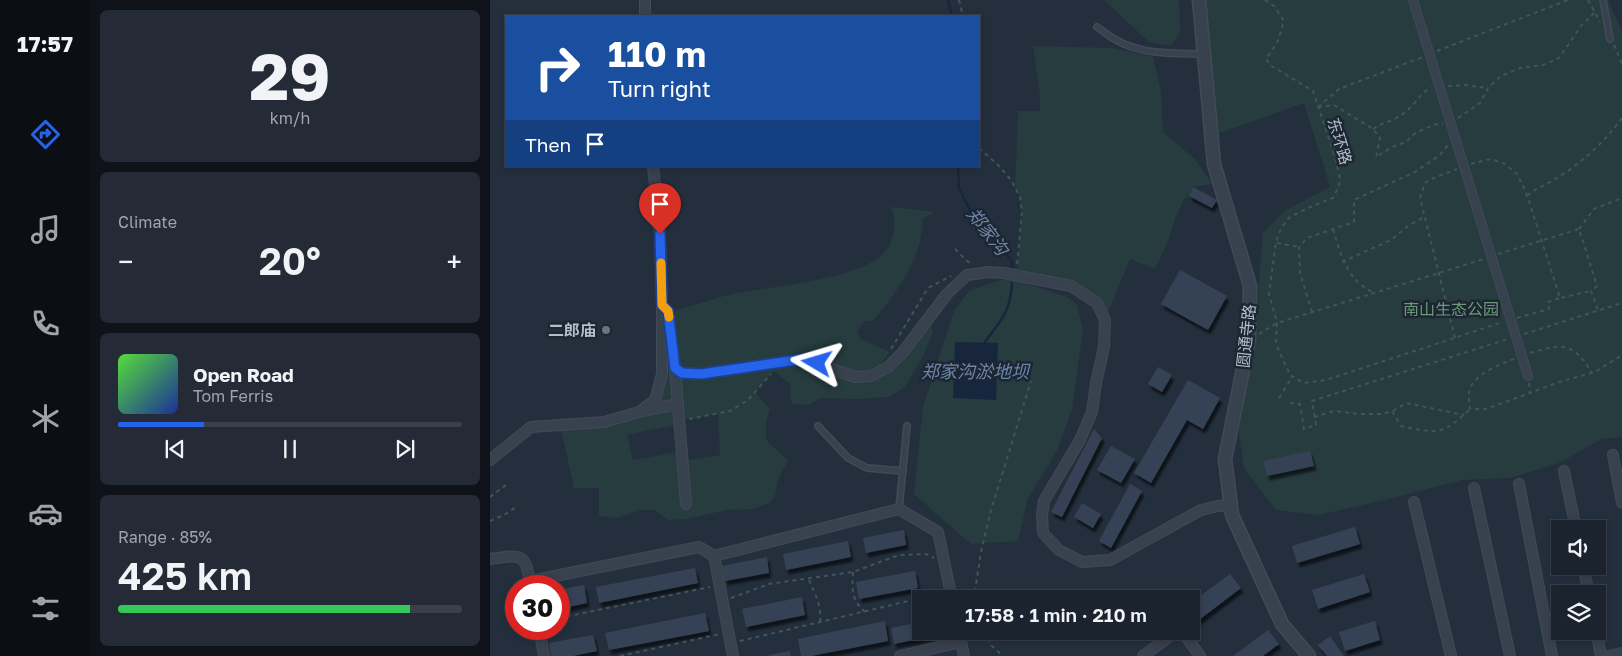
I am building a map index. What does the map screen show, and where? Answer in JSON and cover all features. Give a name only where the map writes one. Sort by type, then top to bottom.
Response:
[{"type":"street","points":[[645,0],[645,15]]},
{"type":"street","name":"圆通寺路","points":[[1199,0],[1214,164],[1250,286],[1249,339],[1225,459],[1232,515],[1282,624],[1309,656]]},
{"type":"street","points":[[1413,0],[1528,376]]},
{"type":"street","points":[[639,412],[654,400],[662,374],[660,234],[653,167]]},
{"type":"street","points":[[675,368],[682,373],[701,374],[803,359],[855,377],[871,376],[888,367],[904,352],[947,294],[967,276],[989,272],[1016,275],[1071,286],[1097,303],[1105,320],[1104,348],[1092,412],[1080,440],[1044,501],[1042,515],[1043,533],[1059,550],[1082,562],[1110,560],[1200,510],[1231,505]]},
{"type":"street","points":[[662,305],[668,311],[675,368],[686,504]]},
{"type":"street","points":[[490,460],[531,427],[604,422],[678,404]]},
{"type":"street","points":[[1613,455],[1622,503]]},
{"type":"street","points":[[1564,471],[1574,520]]},
{"type":"street","points":[[1518,484],[1552,656]]},
{"type":"street","points":[[1474,488],[1510,656]]},
{"type":"street","points":[[1414,502],[1452,656]]},
{"type":"street","points":[[568,575],[699,547],[714,556],[899,509],[938,532],[951,590]]},
{"type":"street","points":[[490,559],[513,555],[521,558],[528,567],[529,575]]},
{"type":"street","points":[[714,556],[733,656]]},
{"type":"street","points":[[541,640],[544,656]]},
{"type":"street","points":[[1143,656],[1165,640]]},
{"type":"street","points":[[1188,640],[1200,656]]},
{"type":"street","points":[[1598,640],[1601,656]]},
{"type":"street","points":[[900,656],[961,642],[964,656]]},
{"type":"street","points":[[1608,656],[1622,653]]},
{"type":"lane","points":[[1603,0],[1610,39]]},
{"type":"lane","points":[[1097,27],[1117,41],[1140,50],[1204,54]]},
{"type":"lane","points":[[818,426],[848,458],[867,468],[903,471]]},
{"type":"lane","points":[[899,509],[907,426]]},
{"type":"path","points":[[959,0],[962,15]]},
{"type":"path","name":"东环路","points":[[1265,0],[1274,6],[1284,21],[1278,41],[1266,59],[1270,65],[1313,91],[1340,178],[1339,186],[1333,198],[1290,217],[1281,228],[1276,242],[1269,294],[1277,323],[1276,344],[1290,375],[1293,376]]},
{"type":"path","points":[[1318,107],[1339,89],[1568,0]]},
{"type":"path","points":[[1318,107],[1334,105],[1373,130],[1380,138],[1376,157],[1392,146],[1406,142],[1414,134],[1426,128],[1437,124],[1451,124],[1480,104],[1488,88],[1501,76],[1520,68],[1543,65],[1559,58],[1580,26],[1594,13]]},
{"type":"path","points":[[1373,130],[1387,120],[1398,117],[1432,86],[1463,85],[1488,88]]},
{"type":"path","points":[[1527,196],[1536,188],[1558,178],[1594,151],[1622,118]]},
{"type":"path","points":[[1312,312],[1300,273],[1299,247],[1307,238],[1354,222],[1354,200],[1415,172],[1440,155],[1455,138]]},
{"type":"path","points":[[980,149],[1011,180],[1020,197],[1022,212],[1016,275]]},
{"type":"path","points":[[1455,338],[1420,198],[1425,183],[1431,178],[1491,158],[1505,164],[1517,174],[1527,196],[1560,298]]},
{"type":"path","points":[[1249,339],[1277,323],[1579,229],[1594,209],[1622,198]]},
{"type":"path","points":[[1342,262],[1391,240],[1408,226],[1424,217]]},
{"type":"path","points":[[1332,229],[1342,262],[1354,278],[1374,293]]},
{"type":"path","points":[[1279,398],[1293,376],[1304,383],[1326,380],[1549,309],[1548,302],[1591,291],[1597,286],[1579,229]]},
{"type":"path","points":[[1276,242],[1299,247]]},
{"type":"path","points":[[955,249],[967,261],[978,266],[970,269]]},
{"type":"path","points":[[890,352],[928,288],[953,275]]},
{"type":"path","points":[[1591,291],[1598,310]]},
{"type":"path","points":[[1290,403],[1300,404],[1304,428],[1316,425],[1312,401],[1622,303]]},
{"type":"path","points":[[1470,409],[1468,391],[1491,367],[1554,346],[1574,350],[1583,358],[1592,373]]},
{"type":"path","points":[[1392,411],[1401,426],[1443,431],[1456,423],[1470,409],[1486,409],[1559,382],[1592,373],[1622,356]]},
{"type":"path","points":[[679,420],[730,411],[748,400],[781,362]]},
{"type":"path","points":[[1528,376],[1530,393]]},
{"type":"path","points":[[976,590],[981,552],[991,510],[1031,381]]},
{"type":"path","points":[[1314,417],[1334,411],[1382,414],[1406,403],[1464,415]]},
{"type":"path","points":[[490,497],[506,485]]},
{"type":"path","points":[[490,521],[516,507]]},
{"type":"path","points":[[723,602],[769,584],[809,580],[853,572],[899,555],[926,554],[945,564]]},
{"type":"path","points":[[853,572],[852,588],[854,600],[865,612]]},
{"type":"path","points":[[809,580],[821,613],[820,622]]},
{"type":"path","points":[[570,616],[720,585]]},
{"type":"path","points":[[731,643],[912,603]]},
{"type":"path","points":[[620,656],[728,632]]},
{"type":"path","points":[[989,640],[992,646],[1003,656]]},
{"type":"green space","points":[[1104,0],[1179,0],[1180,33],[1171,46],[1149,42]]},
{"type":"green space","name":"南山生态公园","points":[[1206,0],[1608,0],[1622,31],[1622,437],[1602,439],[1559,463],[1511,478],[1462,480],[1318,515],[1276,510],[1244,468],[1237,421],[1257,304],[1263,233],[1286,210],[1330,187],[1304,103],[1217,134]]},
{"type":"green space","points":[[1033,46],[1113,48],[1153,57],[1161,92],[1163,132],[1195,159],[1212,184],[1193,187],[1189,196],[1184,199],[1155,269],[1130,259],[1105,320],[1097,303],[1071,286],[1017,275],[1022,212],[1020,197],[1015,188],[1018,111],[1040,111],[1040,95]]},
{"type":"green space","points":[[891,207],[934,212],[923,219],[922,234],[918,248],[899,287],[873,321],[865,321],[857,331],[861,339],[890,352],[879,366],[869,372],[855,372],[840,366],[809,360],[855,377],[888,367],[929,319],[933,333],[922,358],[905,387],[889,397],[857,399],[820,398],[809,405],[792,404],[790,395],[791,385],[774,371],[755,392],[770,409],[766,423],[766,440],[788,461],[778,479],[775,495],[770,503],[752,509],[727,510],[686,519],[668,520],[655,510],[642,510],[616,518],[599,516],[599,488],[574,488],[560,425],[604,422],[654,400],[668,311],[729,295],[830,277],[865,266],[878,258],[888,248],[893,235]],"holes":[[[718,414],[720,455],[683,461],[682,451],[633,460],[627,435],[680,424],[680,420]]]},
{"type":"green space","points":[[1009,277],[1067,297],[1077,305],[1083,331],[1072,409],[1057,451],[1028,498],[1018,541],[971,544],[914,494],[923,407],[954,311],[969,291]]},
{"type":"water","name":"郑家沟淤地坝","points":[[955,342],[998,343],[996,400],[953,398]]},
{"type":"building","points":[[1193,187],[1217,200],[1212,208],[1189,196]]},
{"type":"building","points":[[1180,270],[1227,296],[1208,330],[1161,304]]},
{"type":"building","points":[[1158,367],[1172,375],[1162,392],[1148,384]]},
{"type":"building","points":[[1188,380],[1220,398],[1203,429],[1187,420],[1151,483],[1134,473]]},
{"type":"building","points":[[1094,429],[1102,438],[1062,517],[1051,512]]},
{"type":"building","points":[[1111,446],[1135,459],[1121,483],[1097,470]]},
{"type":"building","points":[[1310,451],[1314,466],[1267,476],[1263,461]]},
{"type":"building","points":[[1130,484],[1142,491],[1111,548],[1099,541]]},
{"type":"building","points":[[1082,503],[1101,514],[1093,528],[1074,517]]},
{"type":"building","points":[[1355,527],[1360,544],[1297,563],[1292,546]]},
{"type":"building","points":[[904,530],[906,545],[866,553],[863,538]]},
{"type":"building","points":[[848,541],[851,557],[786,570],[783,554]]},
{"type":"building","points":[[767,557],[769,573],[725,581],[722,566]]},
{"type":"building","points":[[695,568],[698,583],[599,603],[596,587]]},
{"type":"building","points":[[915,571],[918,588],[859,599],[856,582]]},
{"type":"building","points":[[1230,574],[1241,588],[1200,619],[1200,596]]},
{"type":"building","points":[[1364,574],[1370,592],[1318,609],[1312,590]]},
{"type":"building","points":[[584,585],[587,603],[570,607],[570,588]]},
{"type":"building","points":[[802,597],[805,615],[746,627],[742,609]]},
{"type":"building","points":[[705,613],[709,631],[609,650],[605,633]]},
{"type":"building","points":[[885,621],[888,641],[811,656],[801,656],[798,639]]},
{"type":"building","points":[[1375,621],[1380,640],[1345,651],[1339,632]]},
{"type":"building","points":[[912,624],[912,640],[914,640],[894,644],[891,628]]},
{"type":"building","points":[[1268,630],[1279,644],[1263,656],[1233,656]]},
{"type":"building","points":[[593,635],[597,651],[573,656],[551,656],[549,643]]},
{"type":"building","points":[[1330,636],[1344,656],[1327,656],[1318,645]]},
{"type":"building","points":[[790,651],[791,656],[769,656],[769,655]]},
{"type":"waterway","name":"郑家沟","points":[[948,0],[952,15]]},
{"type":"waterway","name":"郑家沟","points":[[958,167],[959,188],[974,218],[1012,261],[1012,266]]},
{"type":"waterway","name":"郑家沟","points":[[984,343],[1004,316],[1012,283]]},
{"type":"slow traffic","points":[[661,263],[662,305],[668,311],[669,317]]},
{"type":"place","name":"二郎庙","points":[[606,330]]},
{"type":"route","points":[[660,234],[662,305],[668,311],[675,368],[682,373],[701,374],[803,359],[817,363]]}]
